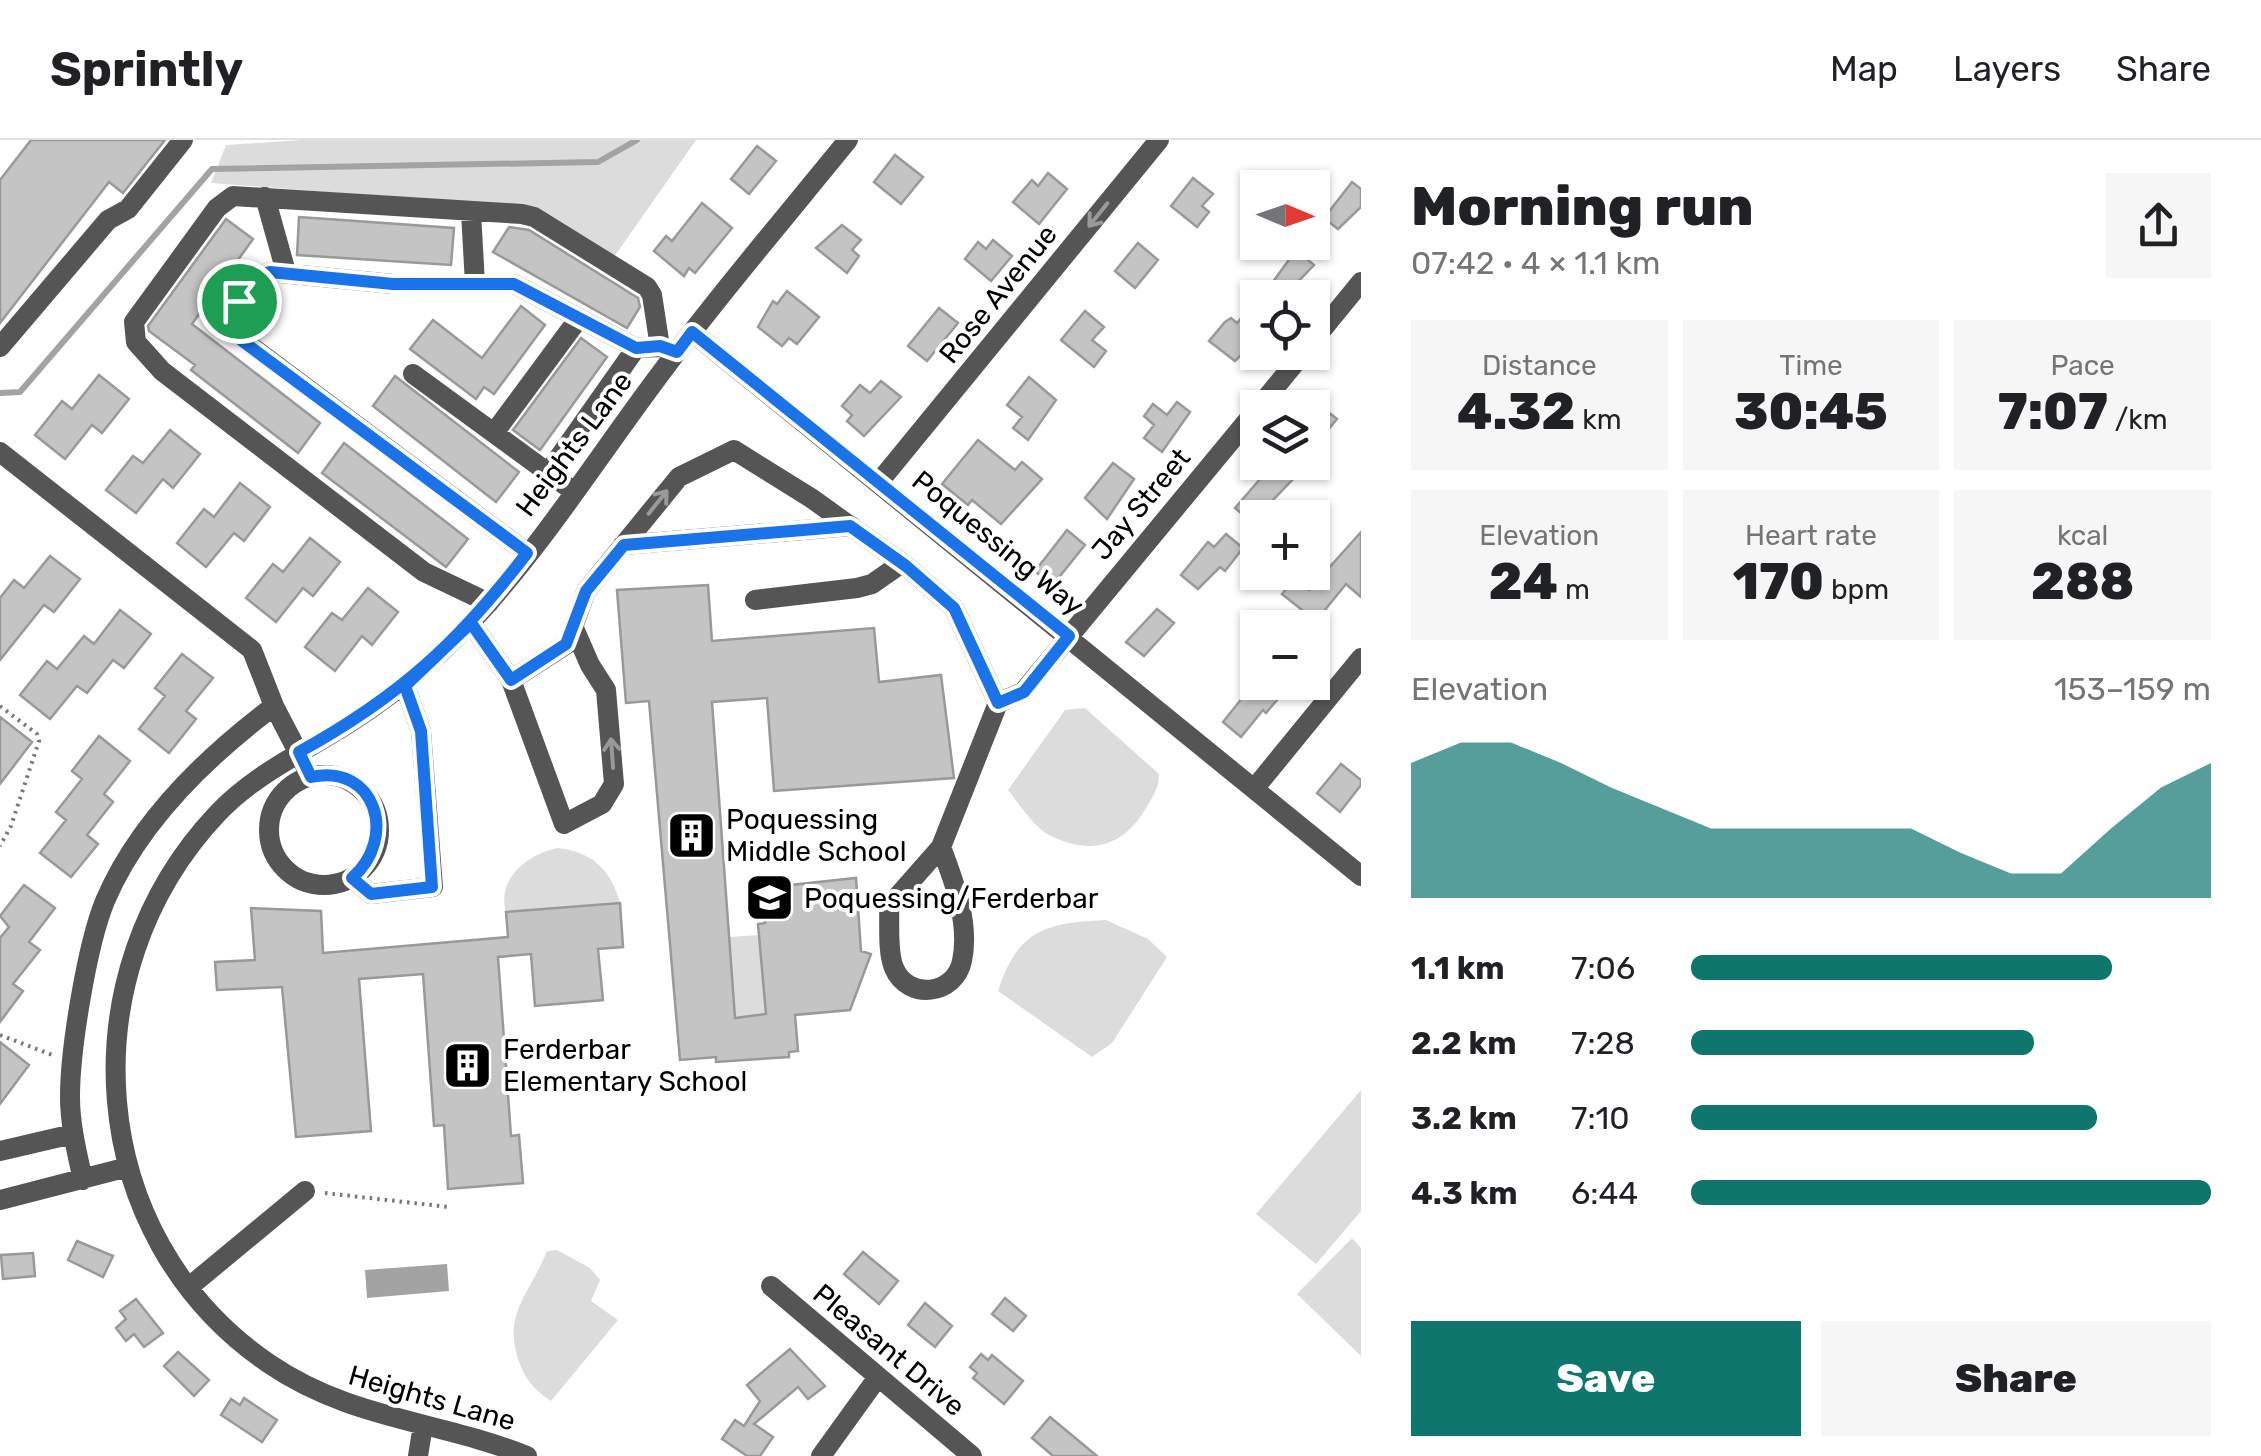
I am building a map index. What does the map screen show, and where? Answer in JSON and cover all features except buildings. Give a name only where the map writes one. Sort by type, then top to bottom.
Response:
[{"type":"street","points":[[0,347],[108,220],[128,210],[183,140]]},
{"type":"street","name":"Heights Lane","points":[[527,1456],[491,1442],[358,1410],[298,1381],[249,1349],[189,1286],[152,1227],[128,1167],[116,1103],[114,1050],[120,998],[144,922],[183,854],[217,814],[276,765],[405,686],[471,623],[573,491],[668,349],[692,332],[848,140]]},
{"type":"street","name":"Rose Avenue","points":[[880,482],[1160,140]]},
{"type":"street","points":[[489,603],[424,572],[162,371],[136,342],[134,322],[217,208],[234,196],[534,217],[646,288],[652,295],[668,349],[636,348],[514,284],[393,284],[286,272],[255,277],[247,286],[234,320],[241,340],[527,553]]},
{"type":"street","points":[[266,197],[286,272]]},
{"type":"street","points":[[471,212],[475,284]]},
{"type":"street","points":[[1330,320],[1361,282]]},
{"type":"street","points":[[494,433],[578,318]]},
{"type":"street","name":"Poquessing Way","points":[[692,332],[1361,876]]},
{"type":"street","points":[[548,473],[636,348]]},
{"type":"street","name":"Jay Street","points":[[1273,390],[1289,370]]},
{"type":"street","points":[[413,374],[573,491]]},
{"type":"street","name":"Jay Street","points":[[998,703],[1024,692],[1240,430]]},
{"type":"street","points":[[511,680],[566,644],[586,591],[679,476],[734,450],[902,563],[954,608],[998,703],[941,847],[888,906],[893,965],[903,983],[921,991],[940,989],[956,978],[963,958],[959,897],[941,847]]},
{"type":"street","points":[[0,452],[252,650],[274,706],[311,777]]},
{"type":"street","points":[[624,545],[850,526]]},
{"type":"street","points":[[754,600],[857,588],[872,584],[902,563]]},
{"type":"street","points":[[471,623],[511,680],[564,824],[602,804],[614,784],[606,690],[573,626]]},
{"type":"street","points":[[1254,790],[1361,658]]},
{"type":"street","points":[[352,878],[371,894],[432,887],[421,731],[405,686]]},
{"type":"street","points":[[83,1180],[70,1096],[82,991],[105,902],[152,823],[220,746],[274,706]]},
{"type":"street","points":[[311,777],[339,777],[356,785],[377,816],[375,851],[352,878],[318,886],[301,881],[276,857],[269,823],[286,790],[311,777]]},
{"type":"street","points":[[0,1152],[73,1134]]},
{"type":"street","points":[[0,1200],[128,1167]]},
{"type":"street","points":[[189,1286],[305,1190]]},
{"type":"street","name":"Pleasant Drive","points":[[770,1286],[972,1456]]},
{"type":"street","points":[[820,1456],[878,1377]]},
{"type":"street","points":[[418,1456],[422,1425]]},
{"type":"path","points":[[0,706],[36,734],[39,741],[11,826],[0,846]]},
{"type":"path","points":[[0,1035],[74,1064]]},
{"type":"path","points":[[305,1190],[449,1207]]},
{"type":"shaded area","points":[[301,140],[696,140],[614,257],[536,208],[211,183],[226,145]]},
{"type":"shaded area","points":[[1085,708],[1159,774],[1153,796],[1131,828],[1096,846],[1051,836],[1028,816],[1008,790],[1065,710]]},
{"type":"shaded area","points":[[558,848],[591,858],[599,865],[620,903],[506,912],[506,889],[517,869],[536,855]]},
{"type":"shaded area","points":[[1106,920],[1148,939],[1167,957],[1112,1043],[1092,1057],[998,991],[1015,954],[1037,933],[1051,927]]},
{"type":"shaded area","points":[[759,935],[766,1014],[735,1017],[729,937]]},
{"type":"shaded area","points":[[1361,1090],[1361,1211],[1316,1264],[1256,1214]]},
{"type":"shaded area","points":[[1352,1238],[1361,1248],[1361,1356],[1297,1294]]},
{"type":"shaded area","points":[[557,1250],[590,1268],[600,1280],[591,1301],[618,1320],[551,1401],[523,1372],[514,1343],[514,1328],[521,1303],[547,1251]]},
{"type":"shaded area","points":[[447,1264],[449,1291],[367,1298],[365,1270]]},
{"type":"waterway","points":[[0,393],[20,392],[212,169],[598,162],[637,140]]},
{"type":"place","name":"Poquessing Middle School","points":[[691,835]]},
{"type":"place","name":"Poquessing/Ferderbar","points":[[769,898]]},
{"type":"place","name":"Ferderbar Elementary School","points":[[468,1065]]},
{"type":"route","points":[[239,301],[234,320],[241,340],[527,553],[471,623],[405,686],[299,752],[311,777],[339,777],[356,785],[369,799],[377,816],[379,834],[366,866],[352,878],[371,894],[432,887],[421,731],[405,686],[471,623],[511,680],[566,644],[586,591],[624,545],[850,526],[906,566],[954,608],[998,703],[1024,692],[1069,636],[692,332],[677,352],[660,346],[636,348],[514,284],[393,284],[270,272],[255,277],[239,301]]}]
